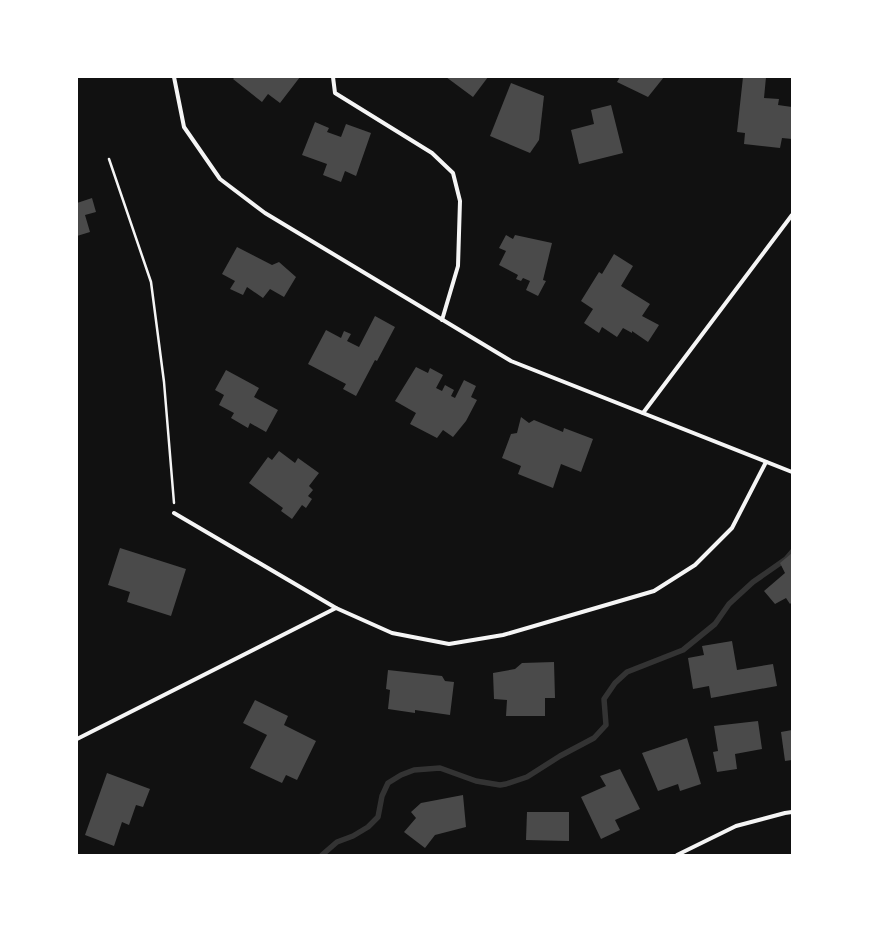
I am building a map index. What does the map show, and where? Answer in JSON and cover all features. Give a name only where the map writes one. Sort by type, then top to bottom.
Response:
[{"type":"street","points":[[174,77],[184,127],[220,179],[265,213],[511,361],[792,472]]},
{"type":"street","points":[[333,77],[335,93],[432,153],[453,173],[460,201],[458,266],[442,320]]},
{"type":"street","points":[[643,413],[792,215]]},
{"type":"street","points":[[174,513],[336,608],[392,633],[449,644],[503,635],[654,591],[695,565],[732,528],[766,462]]},
{"type":"street","points":[[77,739],[336,608]]},
{"type":"street","points":[[677,855],[736,826],[792,812]]},
{"type":"path","points":[[109,159],[151,282],[164,382],[174,513]]},
{"type":"building","points":[[235,77],[300,77],[280,103],[268,94],[262,102],[233,79]]},
{"type":"building","points":[[446,77],[488,77],[473,97]]},
{"type":"building","points":[[620,77],[664,77],[648,97],[617,82]]},
{"type":"building","points":[[743,77],[766,77],[764,98],[779,99],[778,105],[792,107],[792,139],[782,138],[780,148],[744,144],[745,133],[737,132]]},
{"type":"building","points":[[511,83],[544,96],[539,140],[530,153],[490,136]]},
{"type":"building","points":[[611,105],[623,153],[579,164],[571,130],[594,124],[591,110]]},
{"type":"building","points":[[315,122],[329,128],[327,132],[341,137],[346,124],[371,133],[356,176],[345,171],[341,182],[323,175],[327,164],[302,155]]},
{"type":"building","points":[[92,198],[96,212],[85,215],[90,232],[77,236],[77,203]]},
{"type":"building","points":[[506,235],[513,239],[515,235],[552,243],[543,280],[546,281],[538,296],[526,290],[530,281],[523,278],[521,281],[516,279],[518,275],[499,265],[506,251],[499,248]]},
{"type":"building","points":[[237,247],[272,265],[279,262],[296,277],[284,297],[270,289],[263,298],[247,287],[243,295],[230,289],[235,281],[222,274]]},
{"type":"building","points":[[614,254],[633,266],[621,286],[650,304],[642,316],[659,325],[648,342],[632,331],[632,333],[623,328],[617,337],[602,327],[599,333],[584,323],[593,309],[581,301],[599,272],[602,274]]},
{"type":"building","points":[[375,316],[395,327],[356,396],[343,389],[346,384],[308,364],[326,330],[341,338],[344,331],[351,334],[347,341],[359,347]]},
{"type":"building","points":[[416,367],[428,373],[430,368],[443,375],[436,388],[442,391],[445,385],[454,390],[451,396],[455,398],[464,380],[476,386],[471,397],[477,400],[466,421],[453,437],[443,430],[437,438],[410,424],[416,413],[395,401]]},
{"type":"building","points":[[226,370],[259,388],[254,397],[278,410],[266,432],[250,423],[248,428],[231,418],[234,413],[219,405],[224,395],[215,390]]},
{"type":"building","points":[[521,417],[529,423],[534,420],[563,432],[564,428],[593,439],[581,472],[561,464],[553,488],[518,474],[521,466],[502,458],[511,434],[517,433]]},
{"type":"building","points":[[279,451],[295,463],[298,458],[319,473],[309,486],[313,490],[308,496],[312,499],[306,508],[302,505],[292,519],[281,511],[283,508],[249,483],[268,457],[272,460]]},
{"type":"building","points":[[120,548],[186,569],[171,616],[127,602],[130,592],[108,585]]},
{"type":"building","points":[[792,553],[792,602],[790,604],[786,598],[775,604],[764,591],[785,573],[780,563]]},
{"type":"building","points":[[732,641],[737,670],[773,664],[777,686],[711,698],[709,686],[693,689],[688,658],[704,655],[702,646]]},
{"type":"building","points":[[554,662],[555,698],[545,698],[545,716],[506,716],[507,700],[494,699],[493,673],[515,669],[522,663]]},
{"type":"building","points":[[388,670],[442,676],[445,681],[454,682],[450,715],[415,710],[415,713],[388,709],[390,690],[386,689]]},
{"type":"building","points":[[255,700],[288,716],[284,725],[316,741],[297,780],[286,775],[282,783],[250,768],[267,735],[243,723]]},
{"type":"building","points":[[758,721],[762,749],[735,754],[737,769],[717,772],[713,752],[718,751],[714,726]]},
{"type":"building","points":[[792,730],[792,760],[785,761],[781,732]]},
{"type":"building","points":[[687,738],[701,784],[680,791],[678,784],[658,791],[642,753]]},
{"type":"building","points":[[620,769],[640,809],[615,820],[620,830],[601,839],[581,797],[606,786],[600,776]]},
{"type":"building","points":[[107,773],[150,789],[143,807],[136,805],[129,825],[122,822],[114,846],[85,835]]},
{"type":"building","points":[[463,795],[466,827],[435,835],[425,848],[404,832],[416,818],[411,812],[421,803]]},
{"type":"building","points":[[527,812],[569,812],[569,841],[526,840]]},
{"type":"waterway","points":[[322,855],[337,842],[353,836],[368,827],[378,817],[382,796],[388,783],[401,775],[414,770],[440,768],[476,781],[500,785],[506,784],[527,777],[560,756],[594,738],[606,725],[604,699],[615,683],[627,672],[683,650],[715,624],[729,604],[753,582],[786,559],[792,552]]}]
